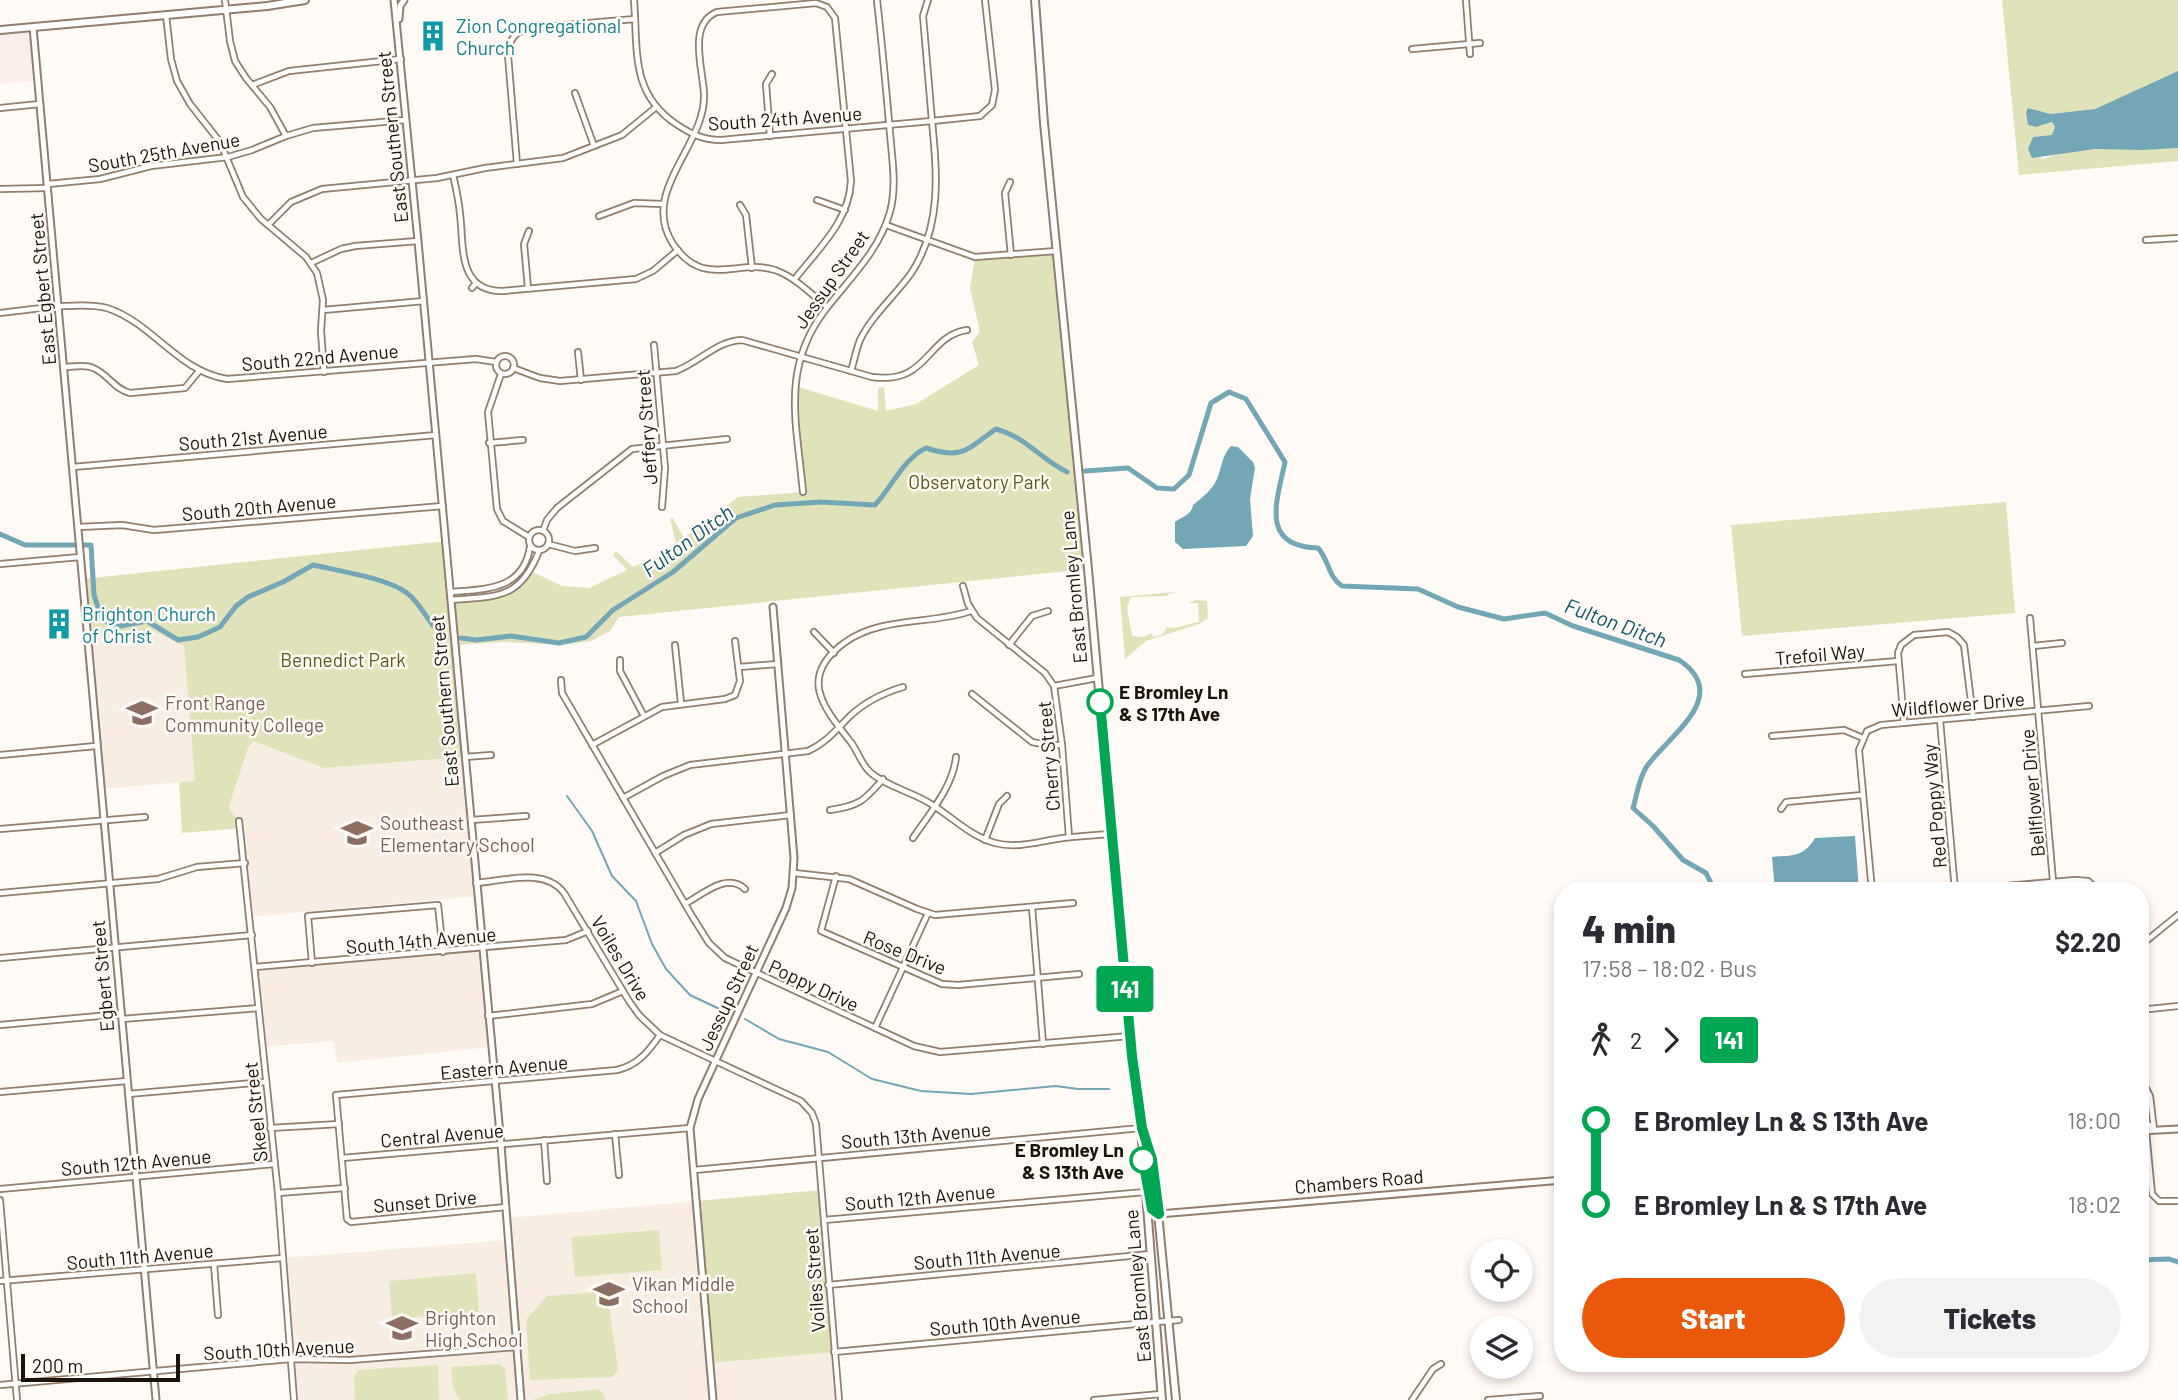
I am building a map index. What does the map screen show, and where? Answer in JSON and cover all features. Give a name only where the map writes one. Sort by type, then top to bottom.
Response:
[{"type":"main road","points":[[0,30],[305,0]]},
{"type":"main road","name":"East Bromley Lane","points":[[1035,0],[1130,1036],[1142,1128],[1144,1192],[1162,1397]]},
{"type":"main road","name":"East Bromley Lane","points":[[1142,1128],[1152,1160],[1159,1214],[1176,1400]]},
{"type":"main road","points":[[1143,1160],[1152,1209],[1159,1214],[1151,1219],[1148,1231]]},
{"type":"street","points":[[225,0],[233,55],[238,67],[270,107],[286,136]]},
{"type":"street","name":"East Southern Street","points":[[394,0],[501,1145],[521,1400]]},
{"type":"street","points":[[397,29],[400,6],[404,0]]},
{"type":"street","points":[[268,225],[291,202],[322,189],[453,176],[485,168],[556,160],[627,132],[655,108],[641,80],[634,0]]},
{"type":"street","name":"Jessup Street","points":[[803,492],[795,394],[795,377],[800,356],[811,330],[876,246],[886,225],[894,187],[877,0]]},
{"type":"street","points":[[850,371],[862,336],[913,270],[933,221],[937,192],[923,16],[928,0]]},
{"type":"street","name":"South 24th Avenue","points":[[655,108],[692,135],[713,140],[980,116],[994,107],[996,90],[985,0]]},
{"type":"street","points":[[1466,0],[1470,54]]},
{"type":"street","points":[[794,280],[836,228],[845,210],[850,181],[835,18],[821,4],[809,3],[722,11],[707,17],[699,31],[704,101],[700,119],[667,191],[663,216],[667,230],[678,250],[694,264],[720,271],[771,269],[794,280],[827,307]]},
{"type":"street","points":[[166,15],[171,60],[177,81],[190,104],[220,142],[243,197],[268,225],[311,263],[321,284],[324,372]]},
{"type":"street","points":[[517,164],[508,55],[512,37],[531,28],[636,19]]},
{"type":"street","name":"East Egbert Street","points":[[33,27],[79,549]]},
{"type":"street","points":[[507,33],[512,37]]},
{"type":"street","points":[[1412,49],[1480,43]]},
{"type":"street","points":[[252,85],[277,74],[298,69],[401,59]]},
{"type":"street","points":[[770,136],[766,84],[772,74]]},
{"type":"street","points":[[575,93],[594,146]]},
{"type":"street","points":[[0,108],[40,104]]},
{"type":"street","name":"South 25th Avenue","points":[[0,189],[100,179],[151,166],[228,157],[313,128],[407,120]]},
{"type":"street","points":[[453,176],[460,212],[464,262],[477,283],[497,291],[636,279],[653,271],[678,250]]},
{"type":"street","points":[[1010,182],[1005,193],[1011,254]]},
{"type":"street","points":[[817,200],[845,210]]},
{"type":"street","points":[[599,216],[634,203],[664,204]]},
{"type":"street","points":[[740,205],[746,215],[752,268]]},
{"type":"street","points":[[886,225],[975,257],[1056,251]]},
{"type":"street","points":[[528,288],[524,244],[529,231]]},
{"type":"street","points":[[2147,240],[2178,238]]},
{"type":"street","points":[[311,263],[345,248],[418,241]]},
{"type":"street","points":[[472,288],[477,283]]},
{"type":"street","points":[[323,310],[424,301]]},
{"type":"street","name":"South 22nd Avenue","points":[[0,313],[93,306],[118,312],[198,371],[234,379],[475,359],[496,362]]},
{"type":"street","points":[[513,368],[549,380],[657,373],[686,368],[714,348],[733,340],[765,346],[877,377],[902,375],[922,364],[949,334],[967,330]]},
{"type":"street","name":"Jeffery Street","points":[[654,345],[666,481],[662,507]]},
{"type":"street","points":[[578,352],[581,380]]},
{"type":"street","points":[[508,356],[512,360],[513,368],[509,373],[501,374],[496,362],[501,357],[508,356]]},
{"type":"street","points":[[65,367],[85,366],[96,369],[123,391],[130,393],[185,388],[198,371]]},
{"type":"street","points":[[501,374],[488,412],[497,509],[503,521],[529,537]]},
{"type":"street","name":"South 21st Avenue","points":[[73,467],[436,435]]},
{"type":"street","points":[[543,531],[547,520],[557,508],[632,449],[726,439]]},
{"type":"street","points":[[489,443],[523,440]]},
{"type":"street","name":"South 20th Avenue","points":[[78,527],[122,525],[154,530],[443,506]]},
{"type":"street","points":[[529,537],[536,530],[543,531],[548,536],[548,544]]},
{"type":"street","points":[[450,592],[490,589],[511,580],[524,566],[530,547],[529,537]]},
{"type":"street","points":[[548,544],[575,551],[595,548]]},
{"type":"street","points":[[451,600],[491,597],[512,590],[526,579],[539,551],[548,544]]},
{"type":"street","points":[[530,547],[539,551]]},
{"type":"street","name":"Egbert Street","points":[[79,549],[156,1400]]},
{"type":"street","points":[[0,564],[80,557]]},
{"type":"street","name":"Cherry Street","points":[[963,586],[971,611],[986,627],[1045,673],[1054,686],[1062,745],[1069,837]]},
{"type":"street","name":"Jessup Street","points":[[713,1400],[690,1128],[693,1112],[786,908],[794,873],[773,607]]},
{"type":"street","points":[[971,611],[943,619],[875,628],[856,635],[834,653],[821,670],[818,690],[826,710],[852,743],[867,768],[934,806],[985,840],[1022,845],[1069,837],[1111,834]]},
{"type":"street","points":[[1009,645],[1032,616],[1048,611]]},
{"type":"street","name":"Bellflower Drive","points":[[2030,618],[2053,881]]},
{"type":"street","points":[[814,632],[834,653]]},
{"type":"street","points":[[1904,723],[1898,661],[1901,645],[1914,635],[1948,632],[1964,645],[1973,716]]},
{"type":"street","points":[[592,745],[662,707],[738,696],[740,681],[735,641]]},
{"type":"street","points":[[2033,646],[2062,643]]},
{"type":"street","points":[[675,645],[681,703]]},
{"type":"street","points":[[620,660],[620,671],[644,716]]},
{"type":"street","name":"Trefoil Way","points":[[1745,674],[1898,661]]},
{"type":"street","points":[[739,667],[777,664]]},
{"type":"street","points":[[1054,686],[1097,678]]},
{"type":"street","name":"Poppy Drive","points":[[561,680],[562,693],[685,904],[712,947],[731,962],[914,1046],[940,1052],[1130,1036]]},
{"type":"street","points":[[623,798],[663,775],[690,765],[785,755],[816,748],[869,701],[903,687]]},
{"type":"street","points":[[972,695],[1029,740],[1042,745],[1062,745]]},
{"type":"street","name":"Wildflower Drive","points":[[1863,738],[1872,727],[2089,706]]},
{"type":"street","name":"Red Poppy Way","points":[[1940,720],[1952,882]]},
{"type":"street","points":[[1772,736],[1844,730],[1863,738],[1859,750],[1871,882]]},
{"type":"street","points":[[0,755],[96,746]]},
{"type":"street","points":[[464,757],[491,755]]},
{"type":"street","points":[[913,838],[949,781],[956,757]]},
{"type":"street","points":[[830,810],[848,808],[862,802],[883,779]]},
{"type":"street","points":[[1781,809],[1786,802],[1863,795]]},
{"type":"street","points":[[985,840],[999,804],[1007,796]]},
{"type":"street","points":[[655,853],[684,835],[711,824],[791,815]]},
{"type":"street","points":[[470,820],[526,816]]},
{"type":"street","points":[[0,829],[145,817]]},
{"type":"street","name":"Skeel Street","points":[[239,821],[278,1193],[294,1400]]},
{"type":"street","points":[[0,893],[158,879],[197,867],[245,863]]},
{"type":"street","points":[[794,873],[855,880],[928,913],[949,914],[1073,903]]},
{"type":"street","name":"Rose Drive","points":[[836,876],[821,932],[932,981],[948,985],[1079,974]]},
{"type":"street","name":"Voiles Drive","points":[[476,883],[536,878],[549,880],[564,893],[639,1015],[660,1035],[804,1103],[815,1120],[818,1158]]},
{"type":"street","points":[[685,904],[726,882],[736,882],[745,890]]},
{"type":"street","points":[[2042,882],[2089,882]]},
{"type":"street","points":[[312,963],[308,916],[399,908],[438,905],[443,952]]},
{"type":"street","points":[[1032,907],[1043,1044]]},
{"type":"street","points":[[875,1028],[928,913]]},
{"type":"street","points":[[2149,938],[2178,915]]},
{"type":"street","name":"South 14th Avenue","points":[[255,967],[566,940],[588,931]]},
{"type":"street","points":[[0,958],[251,936]]},
{"type":"street","points":[[488,1016],[592,1004],[622,990]]},
{"type":"street","points":[[2149,1009],[2178,1006]]},
{"type":"street","points":[[0,1025],[258,1008]]},
{"type":"street","name":"Eastern Avenue","points":[[339,1124],[336,1095],[624,1068],[642,1058],[660,1035]]},
{"type":"street","points":[[0,1092],[127,1081]]},
{"type":"street","points":[[128,1094],[265,1082]]},
{"type":"street","points":[[2149,1094],[2154,1130]]},
{"type":"street","points":[[270,1128],[339,1124],[345,1188]]},
{"type":"street","points":[[2149,1125],[2154,1130]]},
{"type":"street","name":"Central Avenue","points":[[342,1158],[690,1128]]},
{"type":"street","name":"South 13th Avenue","points":[[694,1170],[1142,1128]]},
{"type":"street","points":[[2149,1130],[2178,1129]]},
{"type":"street","points":[[615,1134],[619,1175]]},
{"type":"street","points":[[544,1140],[547,1181]]},
{"type":"street","name":"Voiles Street","points":[[818,1158],[839,1400]]},
{"type":"street","name":"South 12th Avenue","points":[[0,1189],[274,1164]]},
{"type":"street","points":[[2149,1173],[2152,1194],[2159,1201],[2178,1201]]},
{"type":"street","name":"Chambers Road","points":[[1159,1214],[1554,1181]]},
{"type":"street","name":"Sunset Drive","points":[[278,1193],[345,1188],[347,1219],[351,1222],[506,1207]]},
{"type":"street","name":"South 12th Avenue","points":[[824,1220],[1144,1192]]},
{"type":"street","points":[[0,1200],[17,1400]]},
{"type":"street","name":"South 11th Avenue","points":[[828,1284],[1150,1254]]},
{"type":"street","name":"South 11th Avenue","points":[[0,1281],[283,1258]]},
{"type":"street","points":[[214,1264],[218,1315]]},
{"type":"street","name":"South 10th Avenue","points":[[834,1352],[1178,1320]]},
{"type":"street","name":"South 10th Avenue","points":[[0,1385],[291,1359],[350,1360],[517,1348]]},
{"type":"street","points":[[1412,1400],[1433,1369],[1441,1364]]},
{"type":"street","points":[[1488,1400],[1540,1396]]},
{"type":"street","points":[[1094,1400],[1162,1397]]},
{"type":"shaded area","points":[[33,27],[38,80],[0,84],[0,30]]},
{"type":"shaded area","name":"Front Range Community College","points":[[155,632],[184,646],[195,781],[101,789],[87,637]]},
{"type":"shaded area","name":"Southeast Elementary School","points":[[254,741],[324,768],[464,757],[477,896],[250,917],[239,821],[229,806],[248,748]]},
{"type":"shaded area","points":[[482,949],[491,1047],[337,1063],[334,1041],[262,1047],[255,967]]},
{"type":"shaded area","points":[[697,1201],[834,1352],[839,1400],[294,1400],[283,1258],[508,1240],[507,1218]]},
{"type":"green space","points":[[2002,0],[2178,0],[2178,71],[2095,109],[2050,114],[2036,127],[2052,122],[2055,127],[2053,135],[2034,137],[2042,159],[2075,151],[2178,148],[2178,161],[2019,175]]},
{"type":"green space","points":[[1056,251],[1088,569],[619,617],[610,631],[591,641],[562,645],[503,642],[455,645],[464,757],[324,768],[254,741],[248,748],[229,806],[241,828],[182,833],[179,782],[195,781],[184,646],[155,632],[87,637],[82,579],[446,541],[451,600],[505,593],[531,571],[562,586],[589,588],[627,570],[613,555],[616,551],[633,567],[657,557],[676,543],[670,519],[673,518],[684,538],[738,497],[803,492],[795,386],[878,411],[878,388],[884,387],[886,411],[916,404],[979,365],[972,342],[980,332],[970,288],[975,257]]},
{"type":"green space","points":[[2006,502],[2015,613],[1742,636],[1731,525]]},
{"type":"green space","points":[[1174,592],[1175,593],[1167,596],[1131,597],[1127,608],[1132,636],[1144,637],[1151,633],[1154,637],[1163,634],[1167,627],[1175,628],[1199,622],[1198,603],[1188,603],[1196,600],[1207,601],[1208,618],[1199,624],[1146,641],[1125,659],[1120,597]]},
{"type":"green space","points":[[821,1190],[834,1352],[710,1363],[697,1201]]},
{"type":"green space","points":[[659,1230],[662,1270],[575,1277],[571,1237]]},
{"type":"green space","points":[[476,1273],[479,1312],[392,1319],[389,1281]]},
{"type":"green space","points":[[607,1291],[618,1370],[612,1377],[530,1380],[526,1320],[547,1296]]},
{"type":"green space","points":[[500,1364],[505,1369],[508,1400],[460,1400],[453,1388],[451,1367]]},
{"type":"green space","points":[[438,1365],[439,1400],[355,1400],[354,1377],[358,1370]]},
{"type":"green space","points":[[599,1389],[605,1400],[532,1400],[550,1394]]},
{"type":"water","points":[[2178,71],[2178,148],[2095,149],[2032,158],[2028,149],[2033,137],[2052,135],[2055,127],[2052,122],[2036,127],[2028,125],[2028,108],[2050,114],[2095,109]]},
{"type":"water","points":[[1231,446],[1238,447],[1253,462],[1255,468],[1250,499],[1253,536],[1246,546],[1183,549],[1175,542],[1175,522],[1188,513],[1212,487]]},
{"type":"water","points":[[1855,836],[1858,882],[1774,882],[1772,857],[1801,852],[1815,838]]},
{"type":"waterway","name":"Fulton Ditch","points":[[1085,471],[1128,468],[1157,488],[1174,489],[1189,475],[1211,403],[1229,392],[1246,399],[1285,462],[1276,506],[1276,519],[1280,530],[1287,539],[1299,545],[1318,548],[1334,578],[1342,586],[1418,589],[1458,607],[1504,619],[1545,613],[1573,626],[1679,660],[1694,674],[1700,688],[1698,701],[1681,729],[1644,770],[1633,808],[1683,860],[1706,873],[1710,882]]},
{"type":"waterway","name":"Fulton Ditch","points":[[461,638],[476,640],[511,636],[559,643],[586,637],[613,610],[673,572],[736,518],[775,505],[821,502],[875,505],[904,466],[926,448],[957,453],[971,447],[996,429],[1016,437],[1067,472]]},
{"type":"waterway","name":"Fulton Ditch","points":[[0,534],[25,545],[91,545],[94,595],[102,619],[115,627],[147,621],[178,640],[198,637],[220,627],[236,606],[248,597],[313,565],[388,583],[398,588],[413,598],[446,637]]},
{"type":"waterway","points":[[567,796],[592,831],[612,876],[636,901],[652,944],[666,969],[690,995],[728,1013]]},
{"type":"waterway","points":[[745,1019],[779,1039],[828,1052],[872,1079],[921,1091],[971,1094],[1056,1086],[1109,1089]]},
{"type":"waterway","name":"Fulton Ditch","points":[[2149,1260],[2169,1259],[2178,1262]]},
{"type":"bus line","name":"141","points":[[1100,702],[1136,1094],[1142,1128],[1152,1160],[1159,1214],[1152,1209],[1143,1160]]},
{"type":"place","name":"Zion Congregational Church","points":[[433,36]]},
{"type":"place","name":"Brighton Church of Christ","points":[[59,624]]},
{"type":"place","name":"E Bromley Ln & S 17th Ave","points":[[1100,702]]},
{"type":"place","name":"Front Range Community College","points":[[142,713]]},
{"type":"place","name":"Southeast Elementary School","points":[[357,833]]},
{"type":"place","name":"E Bromley Ln & S 13th Ave","points":[[1143,1160]]},
{"type":"place","name":"Vikan Middle School","points":[[609,1294]]},
{"type":"place","name":"Brighton High School","points":[[402,1328]]},
{"type":"park label","name":"Observatory Park","points":[[979,481]]},
{"type":"park label","name":"Bennedict Park","points":[[343,659]]}]
